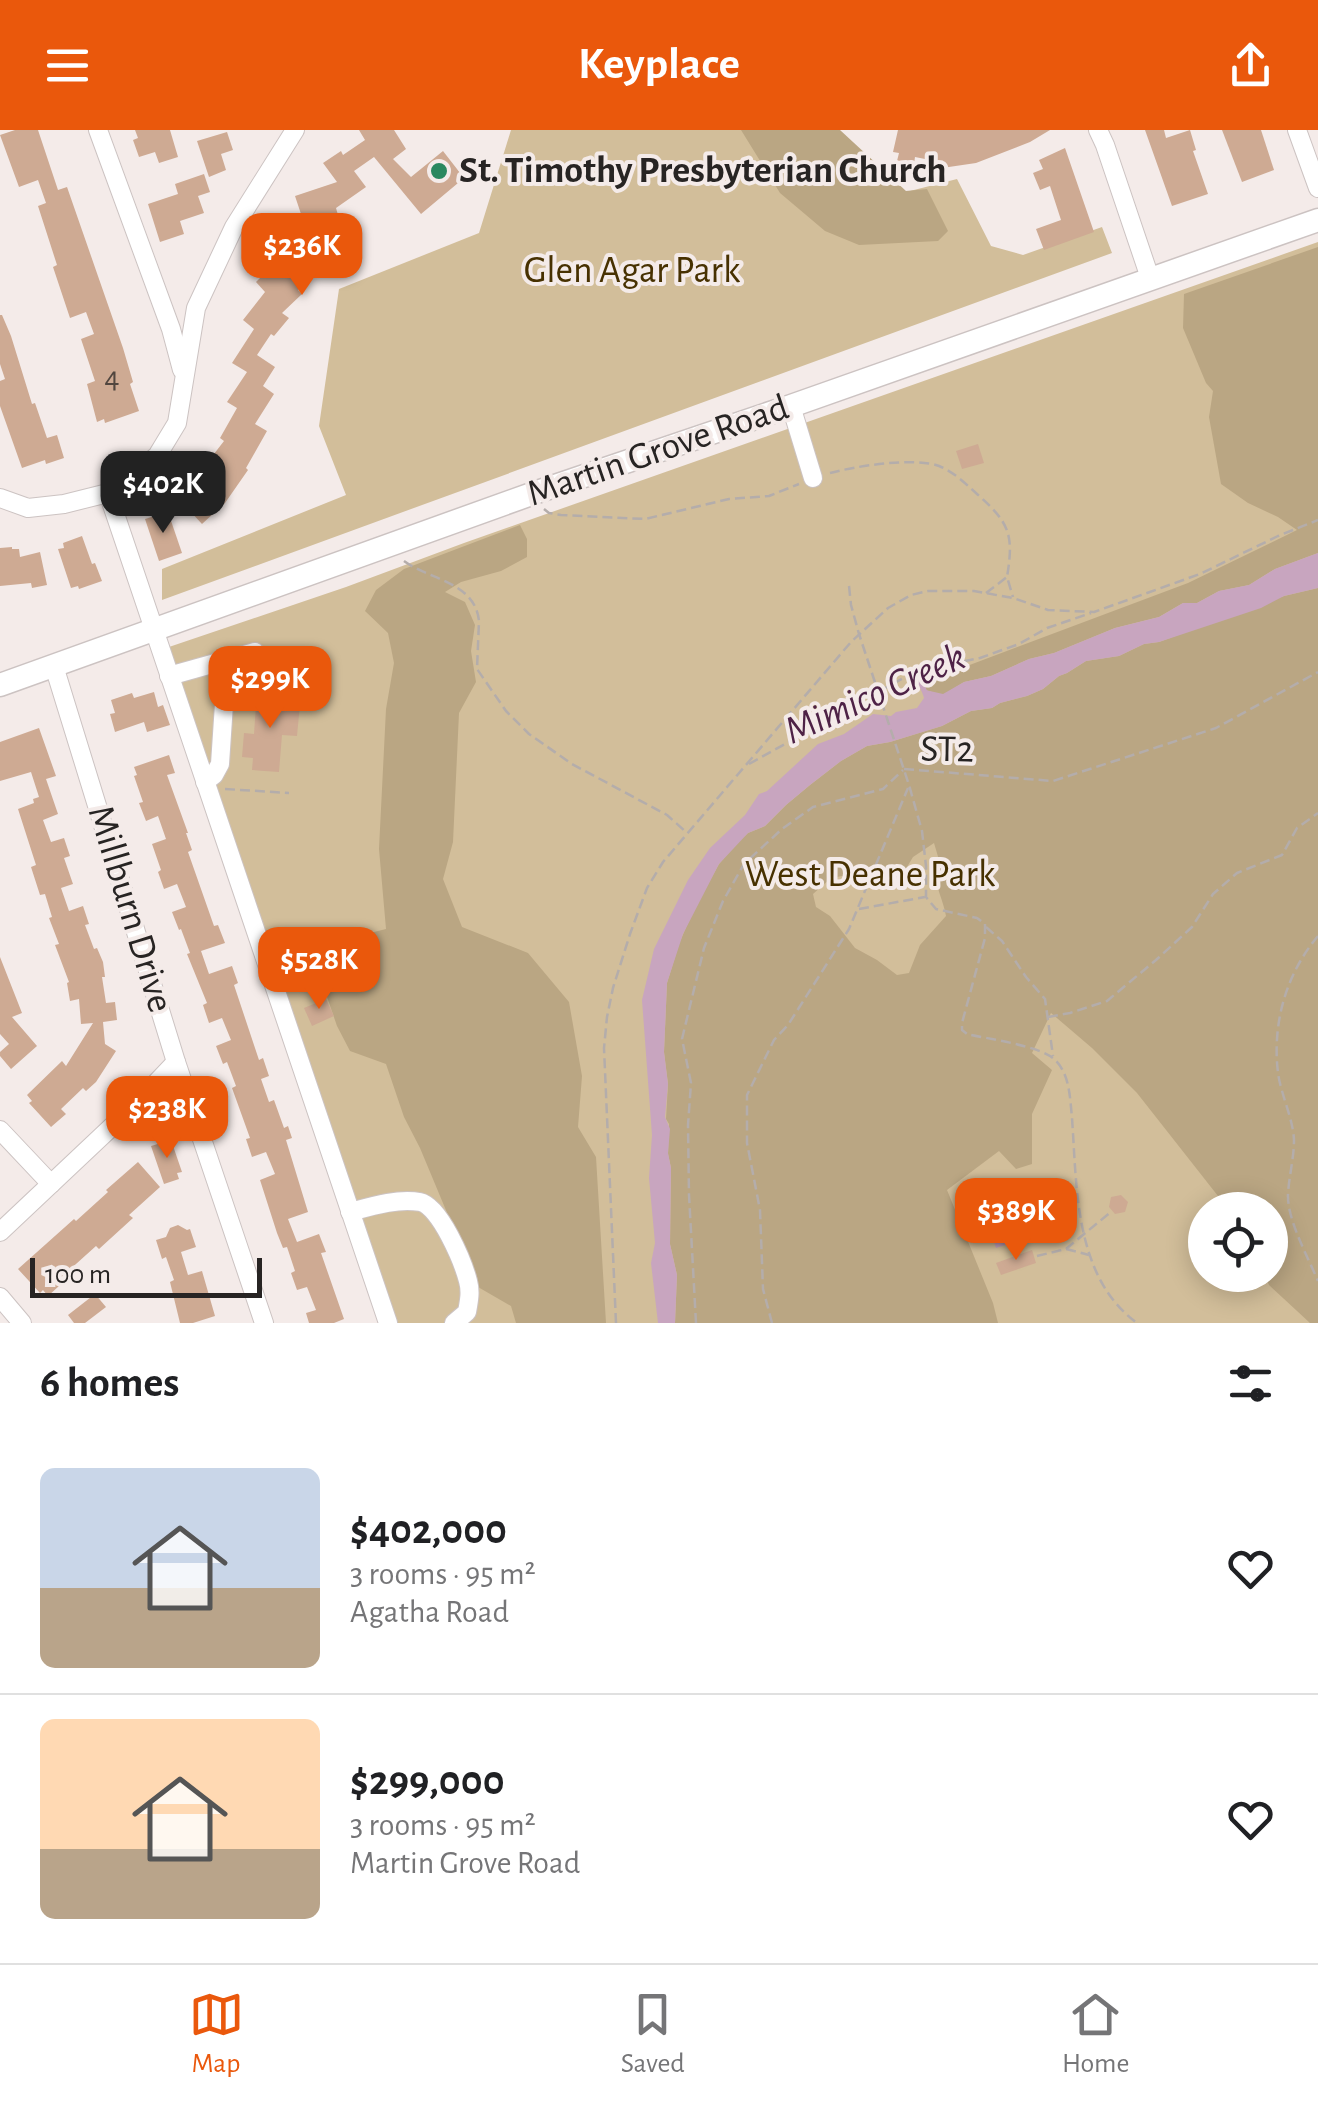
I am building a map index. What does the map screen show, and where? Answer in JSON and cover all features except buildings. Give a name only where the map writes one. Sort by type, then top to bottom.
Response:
[{"type":"main road","name":"Martin Grove Road","points":[[0,685],[390,544],[1318,220]]},
{"type":"street","points":[[98,130],[171,329],[184,380]]},
{"type":"street","points":[[0,498],[28,508],[64,504],[108,492],[157,456],[177,424],[196,308],[234,227],[295,130]]},
{"type":"street","points":[[1098,130],[1150,278]]},
{"type":"street","points":[[1296,130],[1318,188]]},
{"type":"street","points":[[792,406],[813,478]]},
{"type":"street","points":[[108,492],[388,1323]]},
{"type":"street","points":[[169,676],[255,652]]},
{"type":"street","points":[[206,785],[220,764],[227,659]]},
{"type":"street","name":"Millburn Drive","points":[[54,666],[176,1062],[264,1323]]},
{"type":"street","points":[[0,1232],[140,1101],[176,1062]]},
{"type":"street","points":[[0,1130],[52,1184]]},
{"type":"street","points":[[350,1212],[402,1202],[422,1202],[434,1210],[468,1282],[467,1312],[454,1323]]},
{"type":"street","points":[[0,1297],[22,1323]]},
{"type":"path","points":[[544,509],[561,515],[646,519],[729,499],[769,496],[842,470],[894,462],[922,463],[945,470],[984,500],[1003,522],[1011,545],[1007,577],[1013,598]]},
{"type":"path","points":[[743,767],[916,671],[980,658],[1019,644],[1047,628],[1200,574],[1318,520]]},
{"type":"path","points":[[390,544],[406,562],[463,590],[472,599],[478,612],[476,670],[506,712],[529,734],[572,764],[667,816],[686,832]]},
{"type":"path","points":[[986,593],[1007,577]]},
{"type":"path","points":[[696,1323],[688,1194],[691,1083],[682,1040],[704,948],[723,901],[744,864],[782,828],[812,807],[883,789],[904,769],[848,586]]},
{"type":"path","points":[[616,1323],[604,1048],[606,1017],[624,952],[648,888],[663,862],[860,634],[888,608],[928,591],[951,590],[1013,598],[1048,610],[1094,612]]},
{"type":"path","name":"ST2","points":[[772,1323],[763,1289],[760,1210],[746,1143],[748,1095],[774,1040],[849,930],[909,785],[904,769],[1053,781],[1216,728],[1318,672]]},
{"type":"path","points":[[206,785],[289,793]]},
{"type":"path","points":[[909,785],[922,832],[926,897],[938,910],[977,918],[1002,940],[1043,996],[1054,1058]]},
{"type":"path","points":[[1048,1017],[1107,1001],[1192,927],[1212,894],[1238,873],[1282,855],[1297,828],[1318,813]]},
{"type":"path","points":[[858,910],[926,897]]},
{"type":"path","points":[[985,926],[962,1030],[1047,1053],[1062,1068],[1070,1099],[1078,1201],[1090,1255],[1108,1293],[1137,1323]]},
{"type":"path","points":[[1318,936],[1297,964],[1284,996],[1277,1029],[1278,1073],[1294,1138],[1288,1198],[1299,1238],[1318,1281]]},
{"type":"path","points":[[1038,1256],[1066,1249],[1112,1211]]},
{"type":"path","points":[[1066,1249],[1090,1255]]},
{"type":"green space","name":"Glen Agar Park","points":[[511,130],[816,130],[863,203],[957,179],[991,246],[1023,255],[1102,227],[1112,253],[162,600],[162,569],[346,495],[319,426],[339,289],[479,233]]},
{"type":"green space","points":[[741,130],[840,130],[906,191],[927,189],[948,231],[938,241],[859,245],[825,231],[780,193]]},
{"type":"green space","name":"West Deane Park","points":[[1318,242],[1318,1323],[391,1323],[166,648]]},
{"type":"green space","points":[[1318,247],[1318,553],[1275,569],[1249,585],[1219,591],[1197,603],[1183,603],[1159,617],[1115,628],[991,676],[964,682],[943,695],[921,689],[924,674],[967,666],[1188,583],[1297,530],[1221,484],[1209,417],[1213,391],[1183,328],[1184,294]]},
{"type":"green space","points":[[520,525],[527,539],[527,557],[445,592],[465,602],[475,625],[471,651],[476,682],[459,713],[453,842],[443,879],[462,927],[528,953],[569,1002],[582,1076],[578,1127],[596,1157],[606,1323],[516,1323],[511,1306],[478,1287],[404,1117],[386,1064],[350,1051],[337,1026],[313,956],[358,936],[386,929],[379,849],[386,709],[394,663],[388,633],[365,611],[376,590],[404,569]]},
{"type":"green space","points":[[1318,588],[1318,1323],[1310,1323],[1277,1292],[1288,1292],[1288,1192],[1215,1192],[1137,1093],[1051,1013],[1032,1053],[1052,1070],[1032,1114],[1032,1164],[1016,1169],[999,1151],[947,1190],[998,1323],[675,1323],[677,1275],[670,1244],[671,1168],[664,1052],[667,983],[693,911],[719,864],[748,833],[765,826],[810,785],[867,746],[942,726],[971,711],[1027,696],[1086,661],[1119,656],[1144,644],[1284,596]],"holes":[[[934,843],[939,860],[936,866],[946,916],[920,945],[909,973],[897,975],[855,948],[830,916],[816,907],[813,894],[831,878],[853,874],[865,881],[901,877],[913,857]]]},
{"type":"shaded area","points":[[1318,553],[1318,588],[1284,596],[1261,608],[1144,644],[1119,656],[1086,661],[1027,696],[971,711],[942,726],[867,746],[810,785],[765,826],[748,833],[719,864],[683,934],[667,983],[665,1117],[670,1129],[670,1244],[677,1275],[675,1323],[658,1323],[651,1263],[655,1243],[649,1178],[652,1135],[642,1000],[654,949],[688,880],[710,848],[745,815],[759,794],[818,744],[844,734],[873,714],[891,716],[917,708],[924,698],[921,689],[943,694],[964,682],[991,676],[1115,628],[1159,617],[1183,603],[1197,603],[1219,591],[1249,585],[1275,569]]},
{"type":"shaded area","points":[[1006,1182],[1023,1239],[996,1248],[978,1190]]},
{"type":"waterway","name":"Mimico Creek","points":[[917,677],[929,695]]},
{"type":"place","name":"St. Timothy Presbyterian Church","points":[[439,171]]}]
